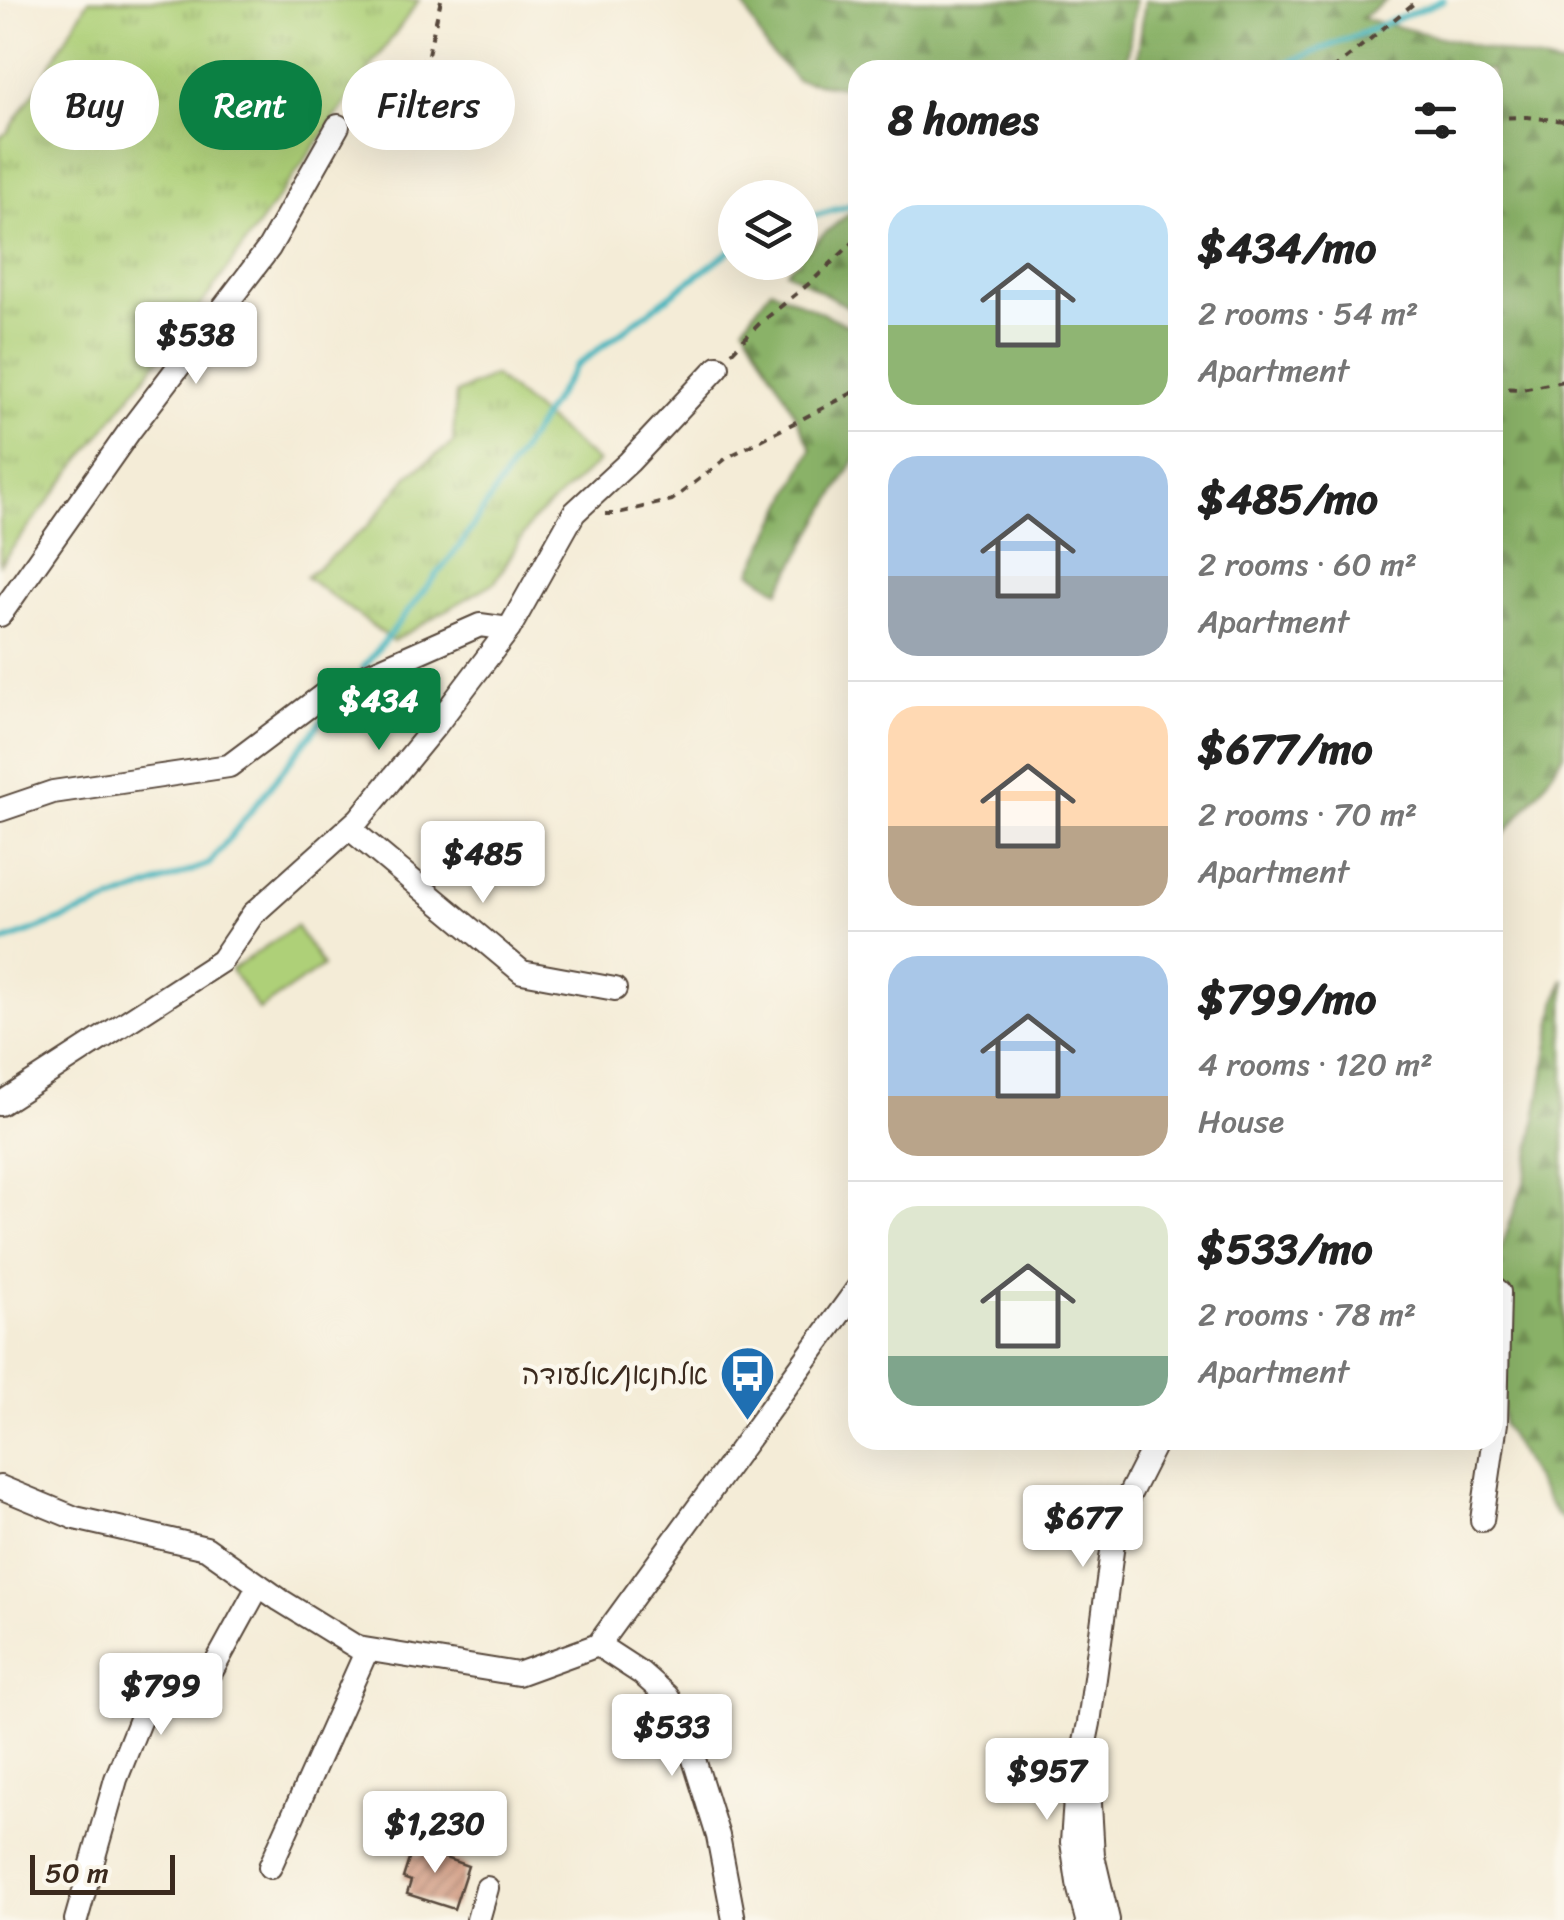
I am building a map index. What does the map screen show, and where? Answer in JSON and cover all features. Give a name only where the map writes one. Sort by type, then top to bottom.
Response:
[{"type":"street","points":[[0,616],[131,429],[269,248],[338,126]]},
{"type":"street","points":[[0,1104],[221,961],[253,914],[349,828],[437,724],[509,629],[574,512],[630,462],[718,367]]},
{"type":"street","points":[[0,810],[53,792],[229,766],[326,693],[480,624],[509,629]]},
{"type":"street","points":[[349,828],[522,972],[615,990]]},
{"type":"street","points":[[0,1487],[75,1518],[206,1548],[358,1648],[518,1674],[598,1645],[848,1302]]},
{"type":"street","points":[[1087,1920],[1072,1842],[1076,1786],[1089,1723],[1116,1522],[1151,1450]]},
{"type":"street","points":[[1482,1520],[1492,1450]]},
{"type":"street","points":[[76,1920],[116,1779],[150,1694],[204,1685],[258,1585]]},
{"type":"street","points":[[598,1645],[641,1673],[667,1696],[682,1722],[718,1836],[734,1920]]},
{"type":"street","points":[[270,1867],[367,1650]]},
{"type":"street","points":[[1089,1723],[1092,1856],[1108,1920]]},
{"type":"street","points":[[478,1920],[486,1888]]},
{"type":"path","points":[[338,126],[427,58],[441,0]]},
{"type":"path","points":[[1344,60],[1418,0]]},
{"type":"path","points":[[1503,118],[1564,121]]},
{"type":"path","points":[[718,367],[758,324],[848,248]]},
{"type":"path","points":[[1503,388],[1564,381]]},
{"type":"path","points":[[574,512],[614,514],[672,500],[728,457],[848,395]]},
{"type":"green space","points":[[89,0],[419,0],[376,60],[342,60],[342,108],[322,136],[322,60],[179,60],[179,150],[312,150],[210,293],[0,564],[0,137],[8,132],[30,98],[30,150],[159,150],[159,60],[53,60]]},
{"type":"green space","points":[[741,0],[1135,0],[1127,60],[848,60],[848,88],[797,80],[767,49]]},
{"type":"green space","points":[[1145,0],[1387,0],[1361,18],[1564,67],[1564,753],[1539,792],[1503,835],[1503,60],[1137,60]]},
{"type":"green space","points":[[848,214],[848,307],[802,280],[818,280],[818,240]]},
{"type":"green space","points":[[771,289],[848,325],[848,472],[779,591],[751,572],[812,449],[744,325]]},
{"type":"green space","points":[[494,376],[598,462],[531,522],[495,582],[393,641],[306,577],[368,526],[409,475],[453,443],[456,393]]},
{"type":"green space","points":[[296,926],[323,966],[259,1010],[231,970]]},
{"type":"green space","points":[[1564,979],[1564,1522],[1554,1513],[1503,1425],[1503,1243],[1525,1180],[1557,999]]},
{"type":"building","points":[[425,1841],[448,1849],[445,1858],[468,1866],[454,1909],[407,1894],[411,1881],[403,1878],[411,1853],[420,1856]]},
{"type":"waterway","points":[[1295,60],[1444,0]]},
{"type":"waterway","points":[[818,215],[848,206]]},
{"type":"waterway","points":[[363,668],[462,543],[575,367],[718,260]]},
{"type":"waterway","points":[[0,943],[209,864],[343,694]]},
{"type":"place","name":"אלחנאן/אלעודה","points":[[747,1423]]}]
